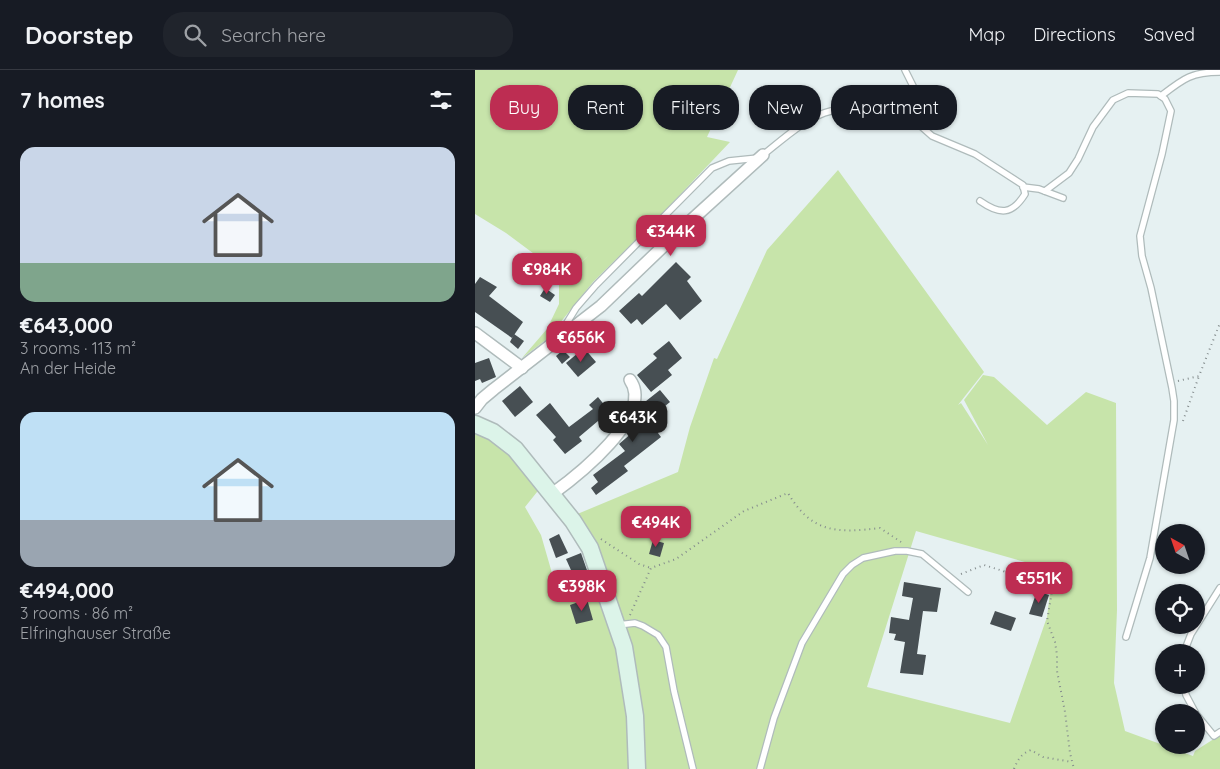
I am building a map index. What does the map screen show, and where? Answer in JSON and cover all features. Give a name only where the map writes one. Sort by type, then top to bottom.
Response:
[{"type":"main road","points":[[475,424],[493,432],[515,449],[583,535],[595,560],[621,624],[635,716],[637,769]]},
{"type":"street","points":[[475,408],[482,399],[601,306],[761,156]]},
{"type":"street","points":[[475,333],[522,368]]},
{"type":"street","points":[[552,494],[581,473],[615,436],[631,414],[635,401],[635,387],[630,380]]},
{"type":"lane","points":[[905,70],[912,85]]},
{"type":"lane","points":[[1161,96],[1182,80],[1202,72],[1220,72]]},
{"type":"lane","points":[[1045,191],[1069,173],[1078,159],[1093,127],[1113,100],[1128,93],[1159,94],[1165,99],[1171,111],[1170,117],[1140,236],[1140,247],[1151,288],[1165,362],[1171,383],[1174,401],[1174,420],[1150,558],[1126,638]]},
{"type":"lane","points":[[555,342],[576,308],[596,285],[712,168],[729,161],[761,156],[805,123],[831,112]]},
{"type":"lane","points":[[925,130],[932,136],[975,154],[1023,185],[1025,194],[1017,207],[995,210],[980,201]]},
{"type":"lane","points":[[1023,187],[1045,191],[1063,198]]},
{"type":"lane","points":[[761,769],[773,718],[802,643],[843,574],[853,565],[863,558],[895,551],[922,554],[968,592]]},
{"type":"lane","points":[[1187,644],[1191,634],[1220,588]]},
{"type":"lane","points":[[621,624],[635,623],[653,631],[666,647],[674,691],[693,769]]},
{"type":"lane","points":[[1205,724],[1214,736],[1220,732]]},
{"type":"path","points":[[1180,428],[1220,323]]},
{"type":"path","points":[[1171,383],[1199,376]]},
{"type":"path","points":[[583,535],[593,534],[639,564],[651,568],[676,559],[745,511],[788,493],[798,509],[816,523],[831,530],[853,531],[880,528],[906,545],[907,551]]},
{"type":"path","points":[[951,578],[983,565],[1052,590],[1047,621],[1055,642],[1057,671],[1074,769]]},
{"type":"path","points":[[621,624],[651,568]]},
{"type":"path","points":[[1014,769],[1024,753],[1031,750],[1043,758],[1073,762]]},
{"type":"green space","points":[[475,70],[738,70],[731,85],[653,85],[653,130],[710,130],[707,137],[730,142],[657,219],[593,282],[547,339],[522,358],[547,329],[559,304],[559,284],[589,255],[559,282],[553,268],[506,233],[475,214]]},
{"type":"green space","points":[[838,170],[984,372],[958,405],[961,403],[988,445],[964,400],[983,375],[994,377],[1047,425],[1086,392],[1116,403],[1117,610],[1114,683],[1125,731],[1155,742],[1155,754],[1188,754],[1193,756],[1194,754],[1205,754],[1205,745],[1220,735],[1220,769],[642,769],[640,714],[575,515],[678,472],[690,427],[714,358],[717,359],[767,250]],"holes":[[[916,531],[1053,570],[1047,617],[1010,723],[867,687]]]},
{"type":"green space","points":[[475,433],[504,449],[541,487],[525,507],[541,535],[556,587],[596,583],[621,664],[627,711],[630,769],[475,769]]},
{"type":"building","points":[[676,262],[691,277],[687,281],[702,301],[680,320],[666,304],[642,325],[637,319],[631,324],[619,311],[639,293],[642,296]]},
{"type":"building","points":[[480,277],[497,287],[489,296],[523,322],[512,338],[475,312],[475,284]]},
{"type":"building","points":[[545,288],[555,295],[550,302],[540,296]]},
{"type":"building","points":[[514,334],[524,341],[518,349],[510,342]]},
{"type":"building","points":[[669,341],[682,358],[668,370],[672,375],[651,392],[637,375],[657,358],[653,354]]},
{"type":"building","points":[[584,348],[596,362],[578,377],[566,363]]},
{"type":"building","points":[[563,350],[570,357],[562,364],[556,356]]},
{"type":"building","points":[[489,358],[496,377],[482,383],[480,379],[475,381],[475,363]]},
{"type":"building","points":[[520,386],[533,402],[515,417],[502,401]]},
{"type":"building","points":[[660,390],[670,402],[648,420],[661,437],[624,466],[628,471],[596,495],[591,488],[598,482],[593,475],[625,451],[619,444],[640,426],[635,420],[642,412],[640,409],[641,405]]},
{"type":"building","points":[[598,397],[614,417],[603,426],[598,421],[579,437],[582,441],[565,454],[553,440],[556,437],[536,415],[550,403],[569,427],[593,409],[589,405]]},
{"type":"building","points":[[559,534],[568,553],[556,558],[549,539]]},
{"type":"building","points":[[653,540],[664,543],[660,557],[649,554]]},
{"type":"building","points":[[581,553],[588,573],[575,579],[566,559]]},
{"type":"building","points":[[904,582],[941,588],[937,612],[923,611],[917,654],[926,655],[923,675],[900,673],[905,642],[894,640],[896,634],[889,633],[891,617],[909,620],[913,598],[902,596]]},
{"type":"building","points":[[1037,591],[1049,595],[1042,617],[1029,614]]},
{"type":"building","points":[[587,599],[593,620],[576,624],[570,605]]},
{"type":"building","points":[[995,611],[1016,618],[1011,631],[990,624]]}]
